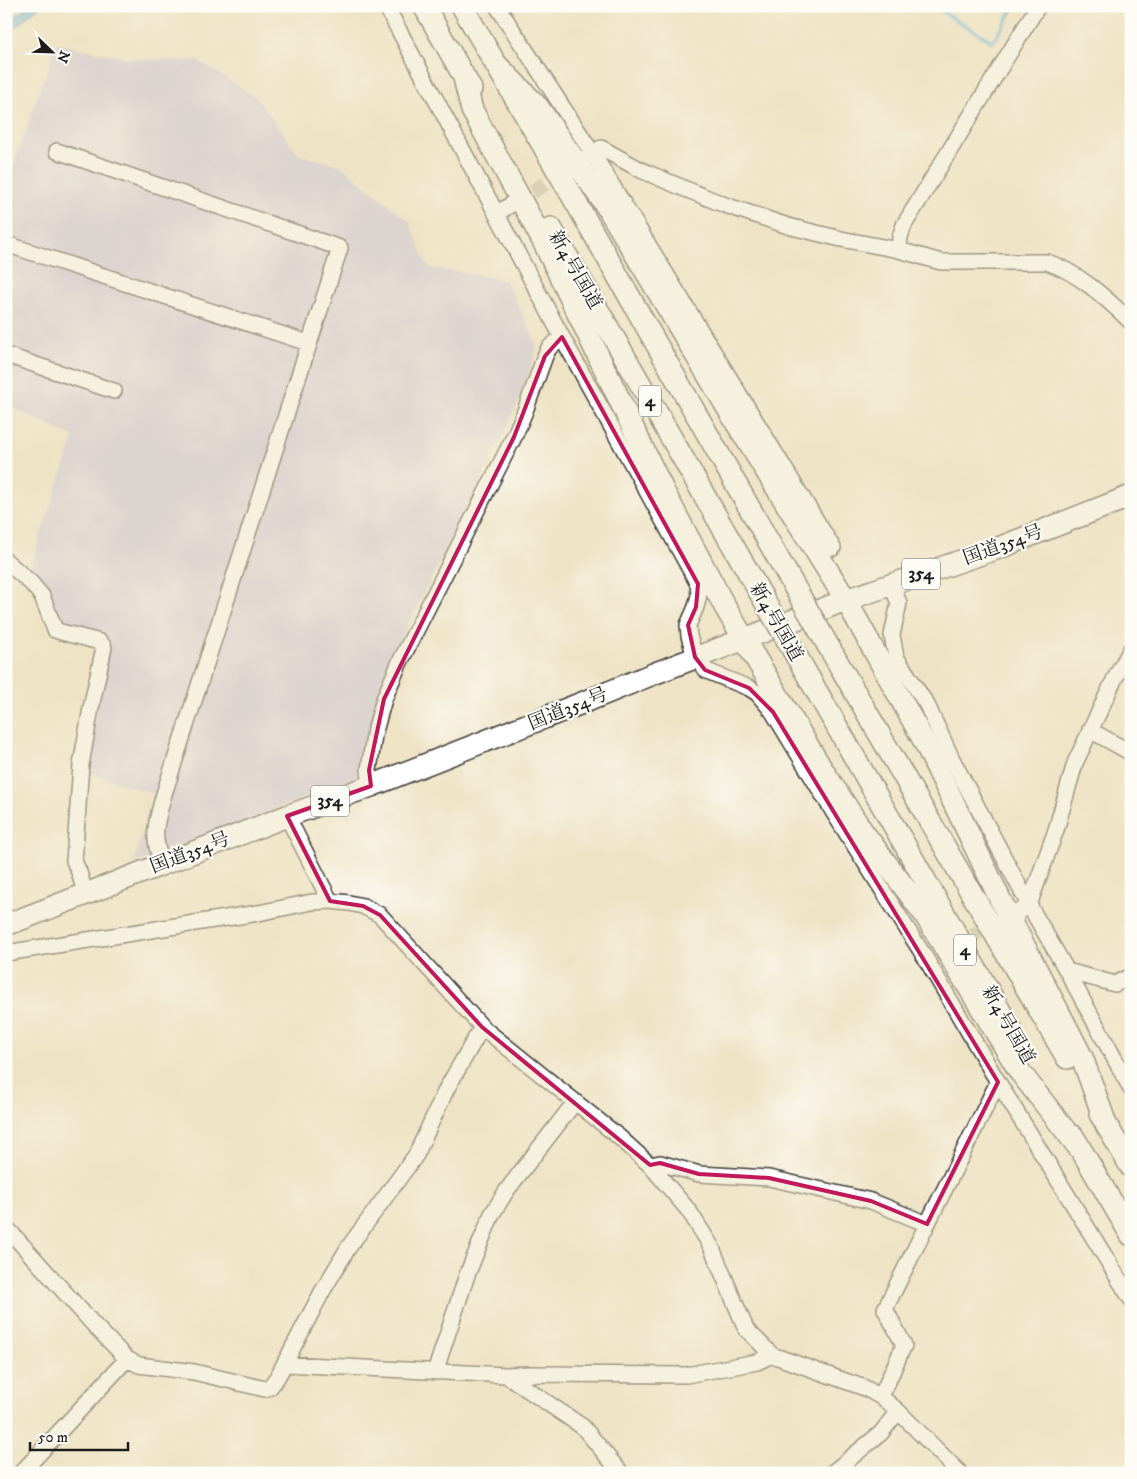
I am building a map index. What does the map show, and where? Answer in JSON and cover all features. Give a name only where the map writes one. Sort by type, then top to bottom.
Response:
[{"type":"highway","name":"新4号国道","points":[[424,6],[1079,1148],[1131,1235]]},
{"type":"highway","name":"新4号国道","points":[[462,6],[830,649],[1131,1168]]},
{"type":"highway","points":[[496,64],[538,108],[609,210],[742,432],[846,600],[925,743],[1000,899],[1082,1057],[1107,1127]]},
{"type":"highway","points":[[464,78],[472,110],[543,241],[663,490],[725,607],[820,766],[863,832],[925,915],[1020,1072],[1079,1148]]},
{"type":"highway","name":"国道354号","points":[[6,925],[287,816],[371,786],[745,638],[891,584],[996,549],[1131,496]]},
{"type":"street","points":[[386,6],[562,337],[698,584],[699,594],[696,607],[688,625],[689,636],[696,657],[707,671],[750,688],[764,700],[879,885],[932,956],[998,1082],[1131,1299]]},
{"type":"street","points":[[497,6],[833,548]]},
{"type":"street","points":[[899,250],[900,237],[904,225],[1038,6]]},
{"type":"street","points":[[589,156],[601,148],[641,170],[725,205],[788,226],[841,239],[899,250],[941,262],[1047,262],[1061,266],[1115,307],[1131,322]]},
{"type":"street","points":[[57,151],[340,248],[164,794],[155,830],[156,847],[162,864]]},
{"type":"street","points":[[496,214],[512,204]]},
{"type":"street","points":[[6,244],[308,344]]},
{"type":"street","points":[[371,786],[368,770],[374,735],[384,699],[403,655],[514,437],[545,356],[549,348],[562,337]]},
{"type":"street","points":[[6,355],[114,391]]},
{"type":"street","points":[[6,561],[31,582],[42,596],[55,630],[100,642],[104,647],[81,765],[77,814],[74,861],[85,893]]},
{"type":"street","points":[[891,584],[899,603],[892,635],[896,658],[928,705],[1024,908],[1067,971],[1131,1089]]},
{"type":"street","points":[[1024,908],[1056,830],[1075,763],[1115,678],[1131,649]]},
{"type":"street","points":[[1090,730],[1131,753]]},
{"type":"street","points":[[287,816],[330,901]]},
{"type":"street","points":[[6,953],[312,902],[330,901],[363,906],[380,914],[482,1027],[619,1137],[650,1165],[689,1211],[711,1246],[746,1329],[772,1355],[865,1388],[881,1397],[960,1473]]},
{"type":"street","points":[[1067,971],[1115,984],[1131,976]]},
{"type":"street","points":[[6,1227],[126,1358],[139,1365],[194,1372],[265,1389],[270,1387],[285,1364],[322,1292],[348,1248],[416,1155],[447,1088],[482,1027]]},
{"type":"street","points":[[881,1397],[904,1345],[885,1309],[998,1082]]},
{"type":"street","points":[[435,1372],[467,1275],[492,1214],[507,1190],[575,1102]]},
{"type":"street","points":[[650,1165],[660,1163],[698,1174],[770,1178],[872,1201],[927,1224]]},
{"type":"street","points":[[285,1364],[506,1376],[530,1374],[686,1375],[757,1362],[772,1355]]},
{"type":"street","points":[[21,1473],[126,1358]]},
{"type":"street","points":[[506,1376],[583,1427],[621,1473]]},
{"type":"street","points":[[832,1473],[881,1433],[898,1412]]},
{"type":"highlighted area","points":[[562,337],[698,584],[696,607],[688,625],[695,657],[705,670],[749,688],[773,712],[998,1082],[927,1224],[871,1201],[769,1178],[699,1174],[660,1163],[650,1165],[482,1027],[380,915],[363,906],[330,901],[287,816],[371,786],[369,770],[384,699],[514,437],[545,356]]},
{"type":"shaded area","points":[[56,43],[125,58],[197,60],[256,97],[299,155],[340,165],[409,221],[428,267],[506,280],[537,345],[519,402],[391,659],[356,778],[133,864],[154,794],[86,772],[109,638],[61,627],[48,595],[37,578],[28,572],[74,438],[6,404],[6,178],[9,178]]},
{"type":"water","points":[[27,6],[40,6],[6,35],[6,24]]},
{"type":"waterway","points":[[933,6],[993,42],[1015,6]]},
{"type":"tunnel","points":[[513,204],[568,169]]},
{"type":"tunnel","points":[[952,946],[998,922]]}]
